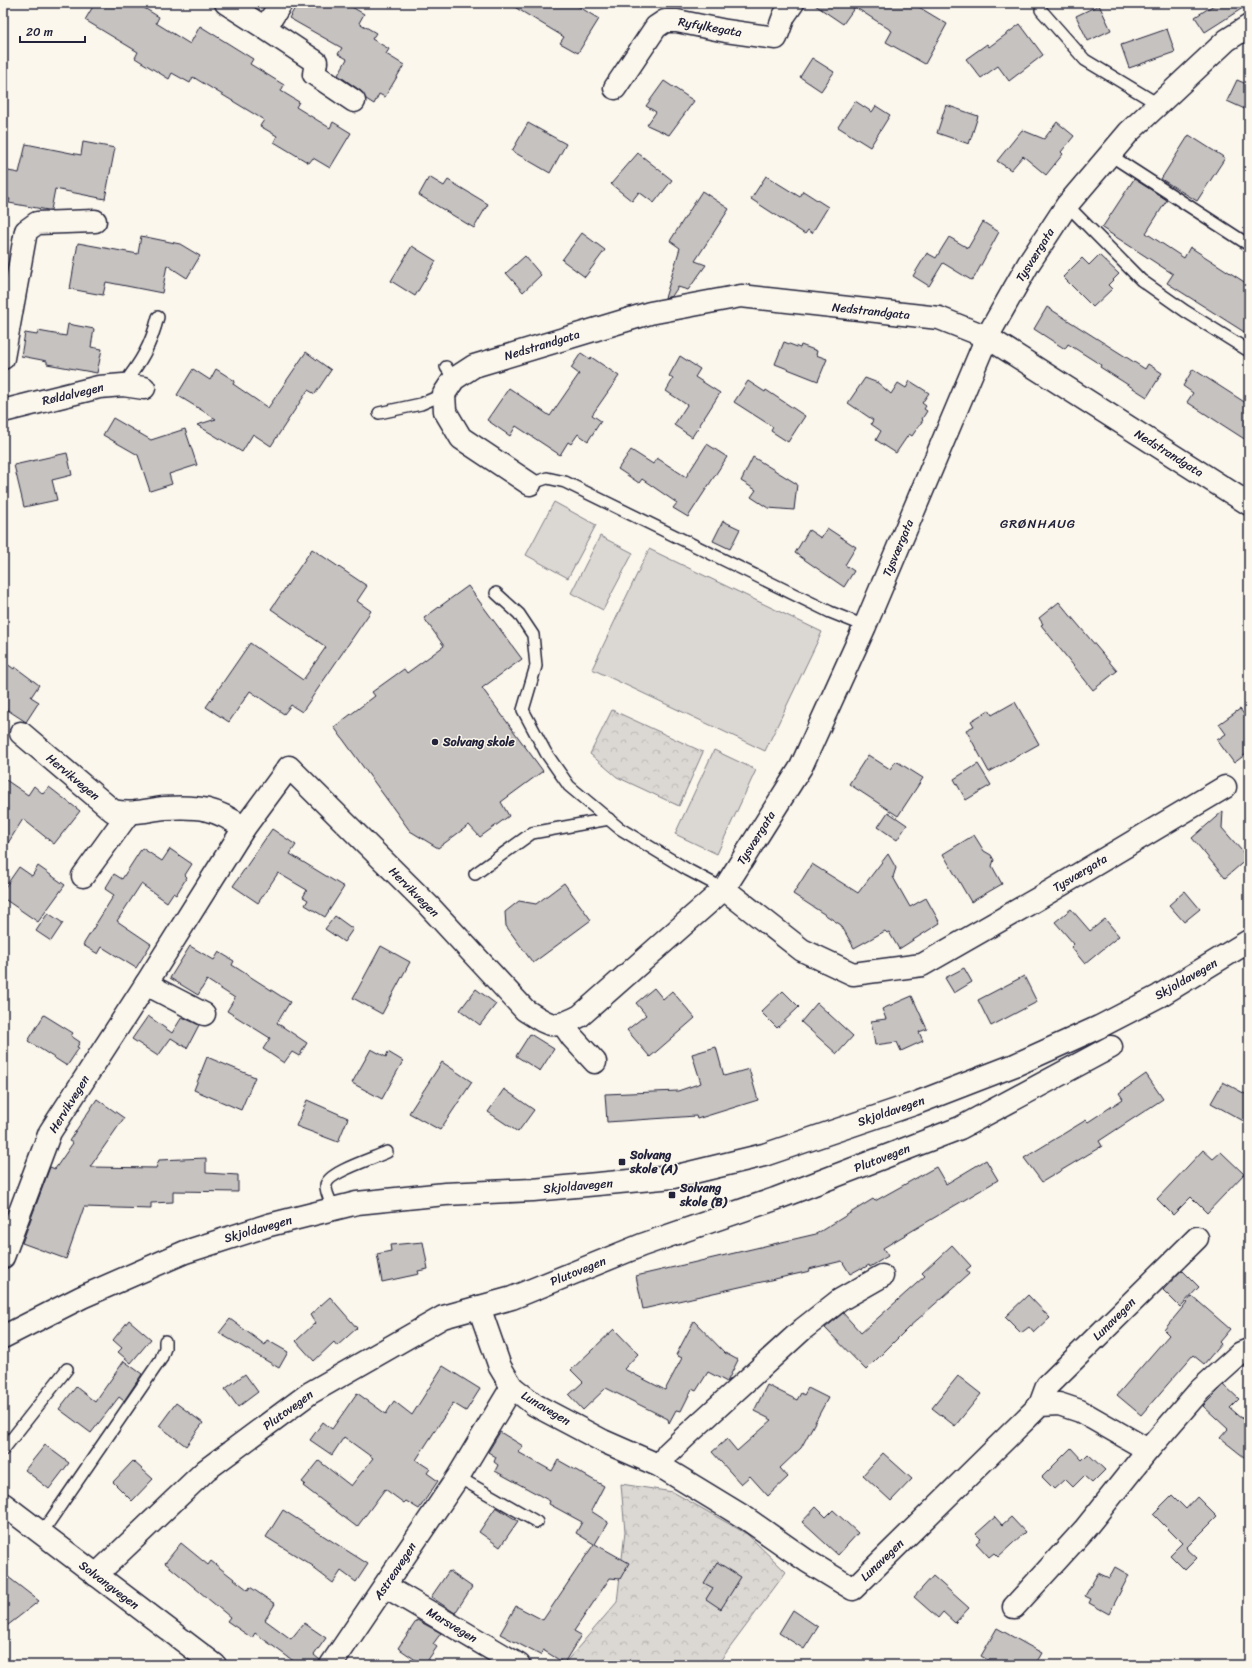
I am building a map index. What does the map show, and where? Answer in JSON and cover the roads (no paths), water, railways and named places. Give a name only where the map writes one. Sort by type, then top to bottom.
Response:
[{"type":"street","points":[[226,3],[316,62],[314,74],[354,101]]},
{"type":"street","points":[[265,28],[281,3]]},
{"type":"street","name":"Ryfylkegata","points":[[615,88],[656,27],[665,21],[677,20],[726,31],[776,38],[784,16],[793,3]]},
{"type":"street","name":"Tysværgata","points":[[564,1024],[580,1016],[724,889],[801,768],[865,626],[987,337],[1029,263],[1067,205],[1129,132],[1227,40],[1249,26]]},
{"type":"street","points":[[3,358],[26,231],[37,223],[95,220]]},
{"type":"street","name":"Nedstrandgata","points":[[448,380],[474,366],[642,315],[741,296],[939,318],[987,337],[1249,504]]},
{"type":"street","points":[[448,380],[445,411],[462,438],[530,484]]},
{"type":"street","name":"Røldalvegen","points":[[3,411],[99,386],[133,386]]},
{"type":"street","name":"Hervikvegen","points":[[21,733],[114,811],[128,814],[166,808],[205,808],[230,818],[244,828]]},
{"type":"street","name":"Hervikvegen","points":[[3,1256],[50,1132],[146,984],[244,828],[289,767],[429,906],[526,1010],[544,1022],[552,1025],[564,1024]]},
{"type":"street","name":"Tysværgata","points":[[724,889],[802,950],[853,974],[922,965],[1039,898],[1225,787]]},
{"type":"street","points":[[83,876],[128,814]]},
{"type":"street","name":"Skjoldavegen","points":[[3,1337],[82,1297],[185,1252],[269,1225],[357,1203],[445,1194],[533,1190],[673,1177],[764,1155],[914,1104],[1015,1065],[1099,1027],[1159,996],[1249,941]]},
{"type":"street","points":[[146,984],[204,1014]]},
{"type":"street","points":[[564,1024],[572,1037],[595,1062]]},
{"type":"street","name":"Plutovegen","points":[[96,1575],[206,1470],[310,1393],[443,1317],[512,1298],[642,1245],[775,1200],[960,1128],[1110,1047]]},
{"type":"street","name":"Lunavegen","points":[[479,1307],[500,1366],[512,1387],[535,1404],[603,1441],[660,1466],[747,1519],[807,1561],[853,1589],[1040,1405],[1047,1386],[1197,1238]]},
{"type":"street","points":[[660,1466],[668,1453],[798,1334],[840,1300],[882,1276]]},
{"type":"street","points":[[1014,1607],[1084,1530],[1148,1450],[1200,1390],[1241,1353],[1249,1350]]},
{"type":"street","name":"Astreavegen","points":[[331,1665],[458,1477],[512,1387]]},
{"type":"street","points":[[1040,1405],[1059,1404],[1080,1410],[1148,1450]]},
{"type":"street","name":"Solvangvegen","points":[[3,1504],[40,1534],[215,1665]]},
{"type":"street","name":"Marsvegen","points":[[385,1586],[519,1665]]},
{"type":"lane","points":[[1041,10],[1085,60],[1158,104]]},
{"type":"lane","points":[[1110,155],[1249,245]]},
{"type":"lane","points":[[1067,205],[1141,280],[1185,311],[1249,352]]},
{"type":"lane","points":[[133,386],[154,333],[158,317]]},
{"type":"lane","name":"Nedstrandgata","points":[[379,413],[421,404],[448,380]]},
{"type":"lane","points":[[530,484],[547,478],[565,482],[830,612],[865,626]]},
{"type":"lane","points":[[496,594],[519,614],[533,635],[536,666],[523,710],[546,753],[569,786],[619,828],[688,870],[724,889]]},
{"type":"lane","points":[[475,874],[532,833],[609,819]]},
{"type":"lane","points":[[334,1209],[327,1192],[326,1184],[329,1180],[349,1167],[387,1152]]},
{"type":"lane","points":[[40,1534],[161,1359],[165,1348],[165,1341]]},
{"type":"lane","points":[[3,1450],[68,1368]]},
{"type":"lane","points":[[458,1477],[537,1522]]},
{"type":"place","name":"Solvang skole","points":[[435,742]]},
{"type":"place","name":"Solvang skole (A)","points":[[622,1162]]},
{"type":"place","name":"Solvang skole (B)","points":[[672,1195]]},
{"type":"district","name":"GRØNHAUG","points":[[1038,523]]}]
